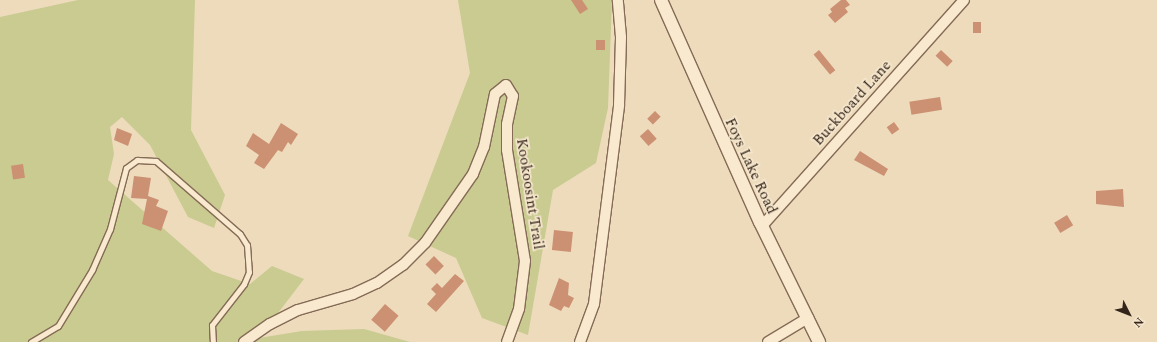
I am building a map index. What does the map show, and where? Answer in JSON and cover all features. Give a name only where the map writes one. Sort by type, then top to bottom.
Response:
[{"type":"street","points":[[580,342],[594,304],[619,105],[621,37],[618,0]]},
{"type":"street","name":"Foys Lake Road","points":[[661,0],[762,226],[819,342]]},
{"type":"street","name":"Buckboard Lane","points":[[762,226],[964,0]]},
{"type":"street","name":"Kookoosint Trail","points":[[244,342],[270,324],[298,310],[369,288],[409,260],[441,223],[473,174],[484,147],[495,94],[506,85],[513,96],[507,124],[507,150],[525,261],[519,309],[507,342]]},
{"type":"street","points":[[768,342],[808,318]]},
{"type":"lane","points":[[31,342],[58,326],[92,270],[107,236],[126,168],[137,160],[144,160],[156,161],[162,165],[240,234],[247,245],[249,272],[244,284],[212,325],[213,342]]},
{"type":"green space","points":[[78,0],[195,0],[191,130],[225,195],[214,228],[188,217],[150,145],[122,117],[110,127],[114,154],[108,180],[212,271],[250,284],[272,266],[304,279],[259,338],[302,331],[364,329],[410,342],[0,342],[0,17]]},
{"type":"green space","points":[[458,0],[612,0],[608,108],[596,163],[553,190],[528,335],[482,318],[456,258],[408,236],[470,73]]},
{"type":"building","points":[[571,0],[582,0],[588,9],[580,14]]},
{"type":"building","points":[[841,0],[846,0],[850,5],[845,8],[848,12],[835,23],[828,15],[832,12],[830,9]]},
{"type":"building","points":[[973,22],[981,22],[981,33],[973,33]]},
{"type":"building","points":[[596,40],[605,40],[605,50],[596,50]]},
{"type":"building","points":[[819,50],[835,70],[830,75],[814,54]]},
{"type":"building","points":[[941,50],[953,61],[947,67],[936,56]]},
{"type":"building","points":[[940,97],[942,110],[911,115],[909,102]]},
{"type":"building","points":[[655,111],[661,117],[653,124],[647,119]]},
{"type":"building","points":[[894,122],[899,129],[892,135],[887,127]]},
{"type":"building","points":[[281,123],[298,134],[291,145],[288,142],[282,152],[278,150],[264,169],[254,163],[259,155],[246,146],[253,133],[269,144]]},
{"type":"building","points":[[117,128],[132,134],[128,146],[114,140]]},
{"type":"building","points":[[648,129],[657,139],[649,146],[640,136]]},
{"type":"building","points":[[860,151],[888,169],[884,176],[854,160]]},
{"type":"building","points":[[23,164],[25,178],[13,180],[11,166]]},
{"type":"building","points":[[134,176],[151,178],[148,196],[159,200],[156,206],[168,211],[161,231],[142,224],[147,199],[131,198]]},
{"type":"building","points":[[1123,189],[1124,207],[1096,204],[1096,191]]},
{"type":"building","points":[[1067,215],[1073,225],[1060,233],[1054,223]]},
{"type":"building","points":[[554,230],[573,232],[571,252],[552,250]]},
{"type":"building","points":[[434,256],[444,266],[435,274],[426,264]]},
{"type":"building","points":[[455,274],[464,281],[436,312],[427,304],[436,294],[431,289],[437,283],[442,288]]},
{"type":"building","points":[[559,278],[569,283],[568,295],[574,298],[569,308],[564,306],[561,311],[549,305]]},
{"type":"building","points":[[385,304],[399,316],[385,332],[371,320]]}]
